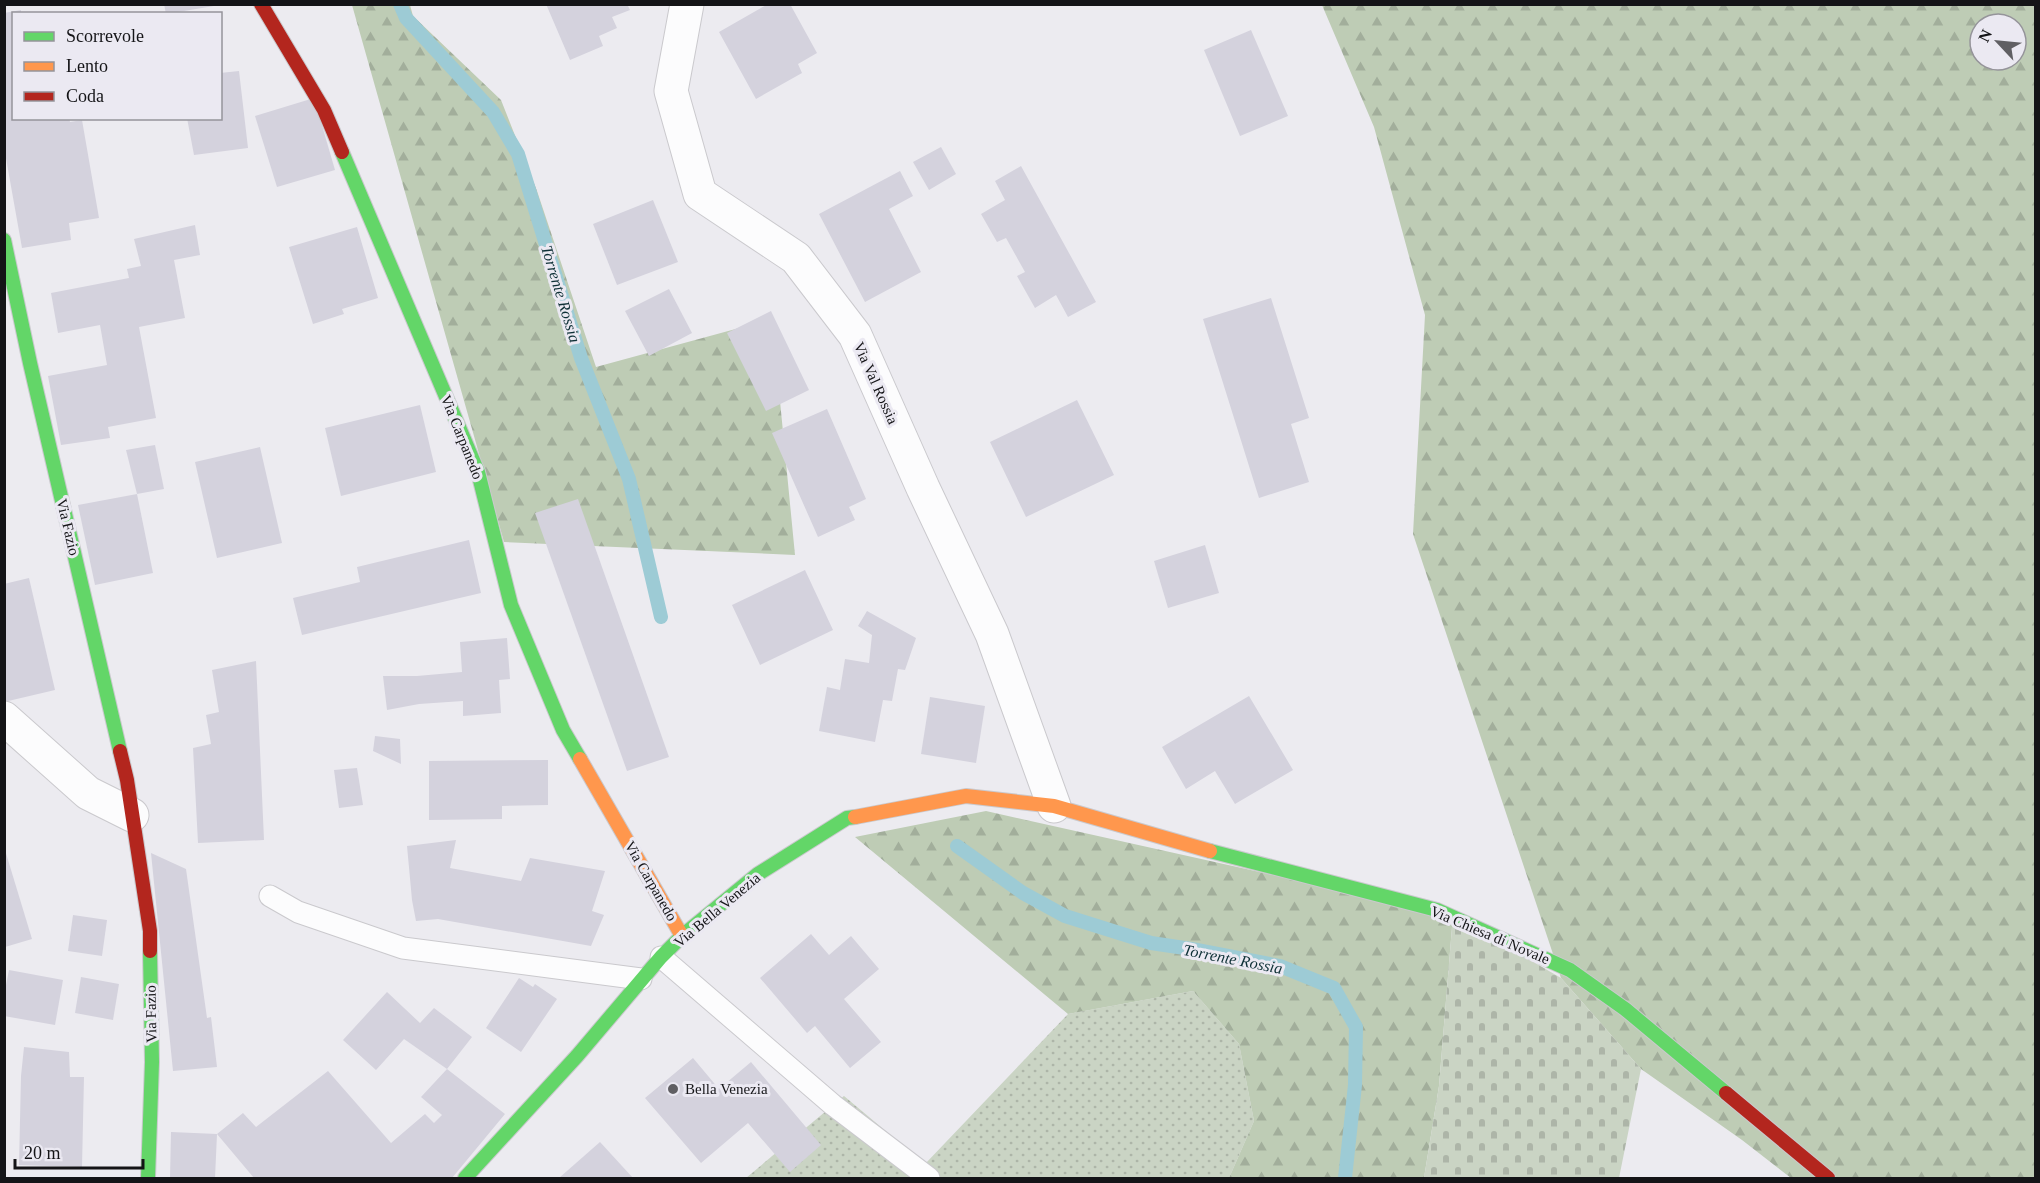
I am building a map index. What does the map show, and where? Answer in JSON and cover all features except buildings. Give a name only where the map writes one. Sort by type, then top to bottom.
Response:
[{"type":"street","name":"Via Carpanedo","points":[[261,4],[324,110],[478,472],[512,604],[563,730],[682,936]]},
{"type":"street","name":"Via Val Rossia","points":[[687,4],[671,92],[700,194],[796,258],[855,335],[923,488],[992,634],[1054,806]]},
{"type":"street","name":"Via Fazio","points":[[4,240],[30,363],[127,780],[150,931],[152,1062],[148,1179]]},
{"type":"street","points":[[4,718],[88,793],[132,815]]},
{"type":"street","name":"Via Bella Venezia","points":[[465,1179],[577,1056],[661,957],[682,936],[758,874],[847,818],[966,796],[1054,806]]},
{"type":"street","name":"Via Chiesa di Novale","points":[[1054,806],[1192,846],[1437,910],[1570,970],[1625,1009],[1828,1179]]},
{"type":"lane","points":[[270,896],[298,912],[403,948],[641,978]]},
{"type":"lane","points":[[661,957],[834,1105],[929,1179]]},
{"type":"green space","points":[[352,5],[410,5],[413,16],[501,100],[537,191],[596,367],[772,319],[795,555],[504,542]]},
{"type":"green space","points":[[1322,5],[2035,5],[2035,1178],[1791,1178],[1742,1140],[1641,1069],[1561,978],[1413,534],[1425,315],[1374,127]]},
{"type":"green space","points":[[986,811],[1453,915],[1439,1086],[1424,1178],[1229,1178],[1254,1121],[1239,1044],[1193,991],[1068,1014],[855,837]]},
{"type":"green space","points":[[1453,915],[1561,978],[1641,1069],[1619,1178],[1424,1178],[1439,1086]]},
{"type":"green space","points":[[1193,991],[1239,1044],[1254,1121],[1229,1178],[746,1178],[844,1096],[925,1164],[1068,1014]]},
{"type":"waterway","name":"Torrente Rossia","points":[[400,4],[406,18],[493,112],[518,154],[581,358],[629,479],[661,617]]},
{"type":"waterway","name":"Torrente Rossia","points":[[957,846],[1023,893],[1065,916],[1151,943],[1280,966],[1334,988],[1356,1027],[1355,1085],[1345,1178]]},
{"type":"traffic: fast","points":[[342,152],[478,472],[511,605],[563,730],[580,759]]},
{"type":"traffic: fast","points":[[4,240],[30,363],[120,751]]},
{"type":"traffic: fast","points":[[465,1178],[577,1056],[661,957],[682,936],[758,874],[847,818],[855,817]]},
{"type":"traffic: fast","points":[[1210,851],[1437,910],[1570,970],[1625,1009],[1726,1093]]},
{"type":"traffic: fast","points":[[148,1178],[152,1062],[150,951]]},
{"type":"traffic: slow","points":[[580,759],[682,936]]},
{"type":"traffic: slow","points":[[855,817],[966,796],[1054,806],[1210,851]]},
{"type":"traffic: jam","points":[[261,4],[324,110],[342,152]]},
{"type":"traffic: jam","points":[[120,751],[127,780],[150,931],[150,951]]},
{"type":"traffic: jam","points":[[1726,1093],[1828,1178]]},
{"type":"place","name":"Bella Venezia","points":[[673,1089]]}]
